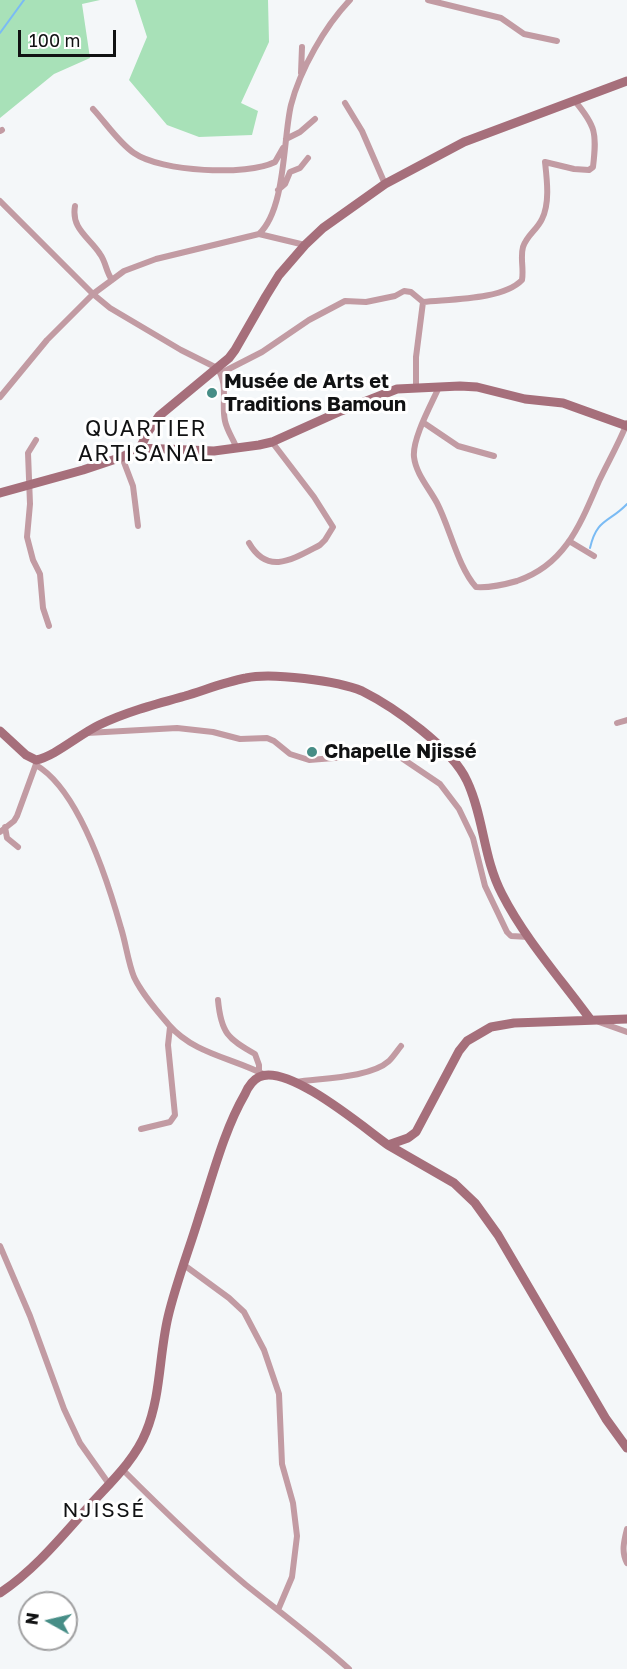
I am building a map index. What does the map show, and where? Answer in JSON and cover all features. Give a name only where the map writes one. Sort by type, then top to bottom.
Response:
[{"type":"street","points":[[298,82],[335,17],[350,0]]},
{"type":"street","points":[[428,0],[501,18],[524,34],[557,41]]},
{"type":"street","points":[[259,234],[270,220],[278,191],[291,106],[298,82],[302,47]]},
{"type":"street","points":[[140,448],[159,417],[219,370],[235,350],[279,276],[323,228],[385,184],[464,142],[627,81]]},
{"type":"street","points":[[219,370],[262,352],[309,320],[345,301],[366,302],[394,296],[404,291],[411,292],[423,302],[483,296],[516,287],[522,280],[524,245],[543,218],[547,178],[545,162],[581,170],[589,170],[592,167],[594,128],[587,114],[574,100]]},
{"type":"street","points":[[345,103],[362,131],[385,184]]},
{"type":"street","points":[[93,109],[134,153],[144,159],[169,166],[218,170],[270,165],[279,158],[287,137],[300,132],[315,119]]},
{"type":"street","points":[[278,191],[285,184],[290,172],[300,168],[308,158]]},
{"type":"street","points":[[0,201],[93,294],[110,308],[219,370],[225,390],[225,423],[237,449]]},
{"type":"street","points":[[75,206],[73,216],[76,225],[99,252],[111,280]]},
{"type":"street","points":[[1,395],[48,340],[93,294],[124,271],[156,259],[259,234],[305,245]]},
{"type":"street","points":[[416,388],[416,357],[423,302]]},
{"type":"street","points":[[0,493],[83,470],[122,457],[140,448],[205,451],[237,449],[272,442],[326,417],[398,389],[438,387],[477,387],[525,399],[557,402],[627,424],[588,509],[569,541],[555,560],[536,574],[508,584],[486,588],[476,587],[464,569],[436,502],[417,468],[414,450],[438,387]]},
{"type":"street","points":[[424,423],[458,446],[494,456]]},
{"type":"street","points":[[36,440],[28,453],[30,504],[27,537],[33,560],[40,574],[43,608],[49,626]]},
{"type":"street","points":[[249,543],[261,558],[268,562],[278,563],[320,545],[326,540],[333,526],[272,442]]},
{"type":"street","points":[[122,457],[132,486],[138,526]]},
{"type":"street","points":[[569,541],[594,556]]},
{"type":"street","points":[[18,847],[7,838],[2,830],[17,816],[36,763],[83,733],[102,724],[160,703],[259,676],[333,684],[362,692],[439,745],[454,760],[467,780],[473,797],[490,868],[518,924],[590,1019],[627,1032]]},
{"type":"street","points":[[617,723],[627,720]]},
{"type":"street","points":[[83,733],[177,728],[213,732],[240,739],[267,738],[290,754],[309,760],[384,754],[399,757],[440,784],[449,794],[468,824],[485,886],[507,932],[511,936],[529,937]]},
{"type":"street","points":[[0,731],[59,785],[88,835],[117,913],[134,976],[170,1027],[188,1041],[216,1057],[307,1087],[388,1145],[454,1183],[474,1203],[515,1263],[606,1419],[627,1448]]},
{"type":"street","points":[[218,1000],[223,1029],[238,1045],[255,1054],[262,1073]]},
{"type":"street","points":[[388,1145],[408,1138],[416,1132],[459,1051],[467,1041],[479,1033],[491,1027],[514,1023],[627,1019]]},
{"type":"street","points":[[141,1129],[170,1122],[175,1115],[168,1045],[170,1027]]},
{"type":"street","points":[[296,1082],[378,1068],[389,1061],[401,1046]]},
{"type":"street","points":[[0,1593],[38,1560],[109,1484],[140,1444],[148,1425],[157,1390],[169,1315],[184,1265],[239,1105],[252,1083],[262,1073]]},
{"type":"street","points":[[0,1246],[30,1316],[64,1409],[80,1443],[109,1484]]},
{"type":"street","points":[[184,1265],[244,1312],[264,1350],[279,1394],[282,1464],[293,1503],[297,1536],[292,1576],[278,1610]]},
{"type":"street","points":[[122,1469],[189,1535],[349,1669]]},
{"type":"street","points":[[627,1529],[623,1547],[627,1563]]},
{"type":"green space","points":[[0,0],[100,0],[82,4],[90,58],[54,74],[0,118]]},
{"type":"green space","points":[[135,0],[268,0],[269,42],[241,103],[258,111],[252,135],[199,137],[167,125],[129,80],[147,37]]},
{"type":"waterway","points":[[0,33],[24,0]]},
{"type":"waterway","points":[[590,548],[600,526],[627,504]]},
{"type":"place","name":"Musée de Arts et Traditions Bamoun","points":[[212,393]]},
{"type":"place","name":"Chapelle Njissé","points":[[312,752]]},
{"type":"district","name":"QUARTIER ARTISANAL","points":[[146,442]]},
{"type":"district","name":"NJISSÉ","points":[[104,1510]]}]
